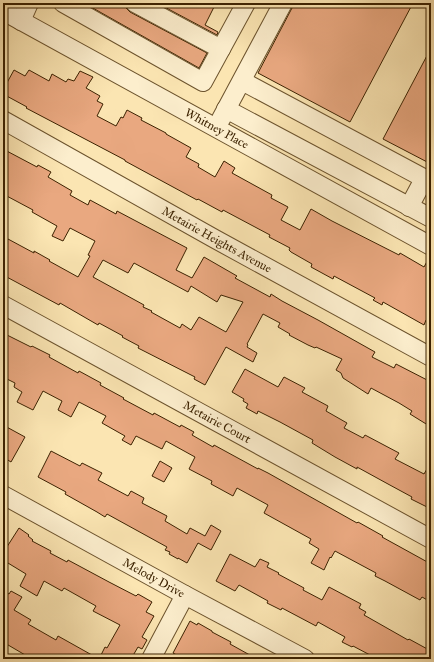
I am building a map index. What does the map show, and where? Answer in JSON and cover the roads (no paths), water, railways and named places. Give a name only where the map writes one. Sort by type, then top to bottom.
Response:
[{"type":"street","points":[[21,21],[29,3]]},
{"type":"street","points":[[62,3],[203,82],[246,3]]},
{"type":"street","points":[[136,3],[221,49]]},
{"type":"street","points":[[216,128],[283,3]]},
{"type":"street","name":"Whitney Place","points":[[3,11],[431,246]]},
{"type":"street","points":[[242,81],[427,180],[409,206]]},
{"type":"street","points":[[226,109],[431,218]]},
{"type":"street","name":"Metairie Heights Avenue","points":[[3,120],[222,243],[431,357]]},
{"type":"street","name":"Metairie Court","points":[[3,305],[431,539]]},
{"type":"street","name":"Melody Drive","points":[[3,495],[305,659]]},
{"type":"street","points":[[151,659],[185,595]]}]
